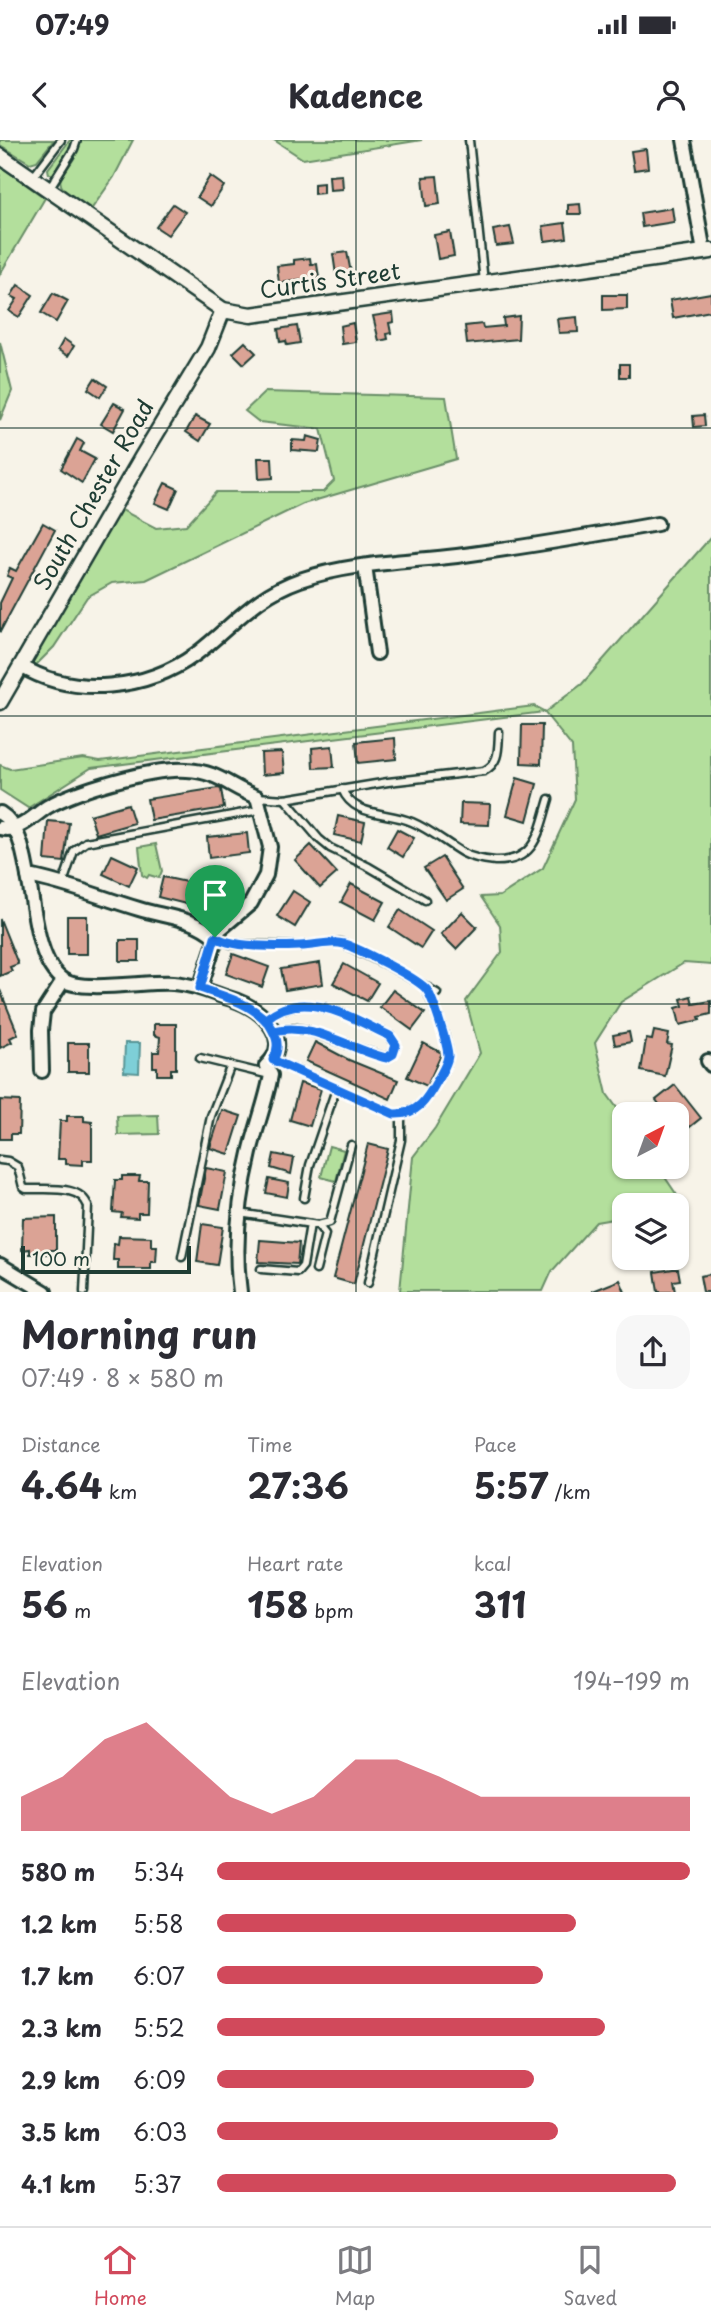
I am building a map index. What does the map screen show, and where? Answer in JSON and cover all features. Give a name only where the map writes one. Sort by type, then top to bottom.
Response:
[{"type":"street","points":[[684,140],[707,251]]},
{"type":"street","name":"Curtis Street","points":[[0,156],[223,310],[251,315],[707,251]]},
{"type":"street","name":"South Chester Road","points":[[0,702],[208,348],[223,310]]},
{"type":"street","points":[[21,666],[39,677],[76,685],[131,683],[153,676],[195,654],[253,604],[299,580],[365,566],[567,540],[657,524]]},
{"type":"street","points":[[365,566],[377,653]]},
{"type":"street","points":[[0,828],[15,829],[50,805],[94,787],[169,770],[204,772],[226,780],[259,803],[270,847],[266,875],[251,903],[225,923],[215,937],[200,988]]},
{"type":"street","points":[[0,813],[8,818],[15,829],[28,876],[42,950],[52,968],[64,981],[80,986],[171,983],[200,988],[243,1002],[266,1019],[274,1031],[278,1046],[273,1060],[266,1066],[271,1075],[265,1107],[250,1149],[239,1213],[237,1251],[240,1292]]},
{"type":"street","points":[[28,876],[64,883],[139,909],[201,925],[215,937]]},
{"type":"street","points":[[43,1071],[43,1012],[64,981]]},
{"type":"street","points":[[0,1265],[44,1292]]},
{"type":"lane","points":[[32,178],[61,140]]},
{"type":"lane","points":[[48,190],[78,140]]},
{"type":"lane","points":[[469,140],[484,282]]},
{"type":"lane","points":[[64,883],[74,851],[86,842],[259,803],[342,789],[484,771],[497,758],[499,732]]},
{"type":"lane","points":[[342,789],[352,805],[360,810],[382,813],[415,823],[466,855],[491,861],[511,861],[525,854],[536,842],[549,799]]},
{"type":"lane","points":[[285,799],[330,849],[369,867],[425,900]]},
{"type":"lane","points":[[215,937],[231,944],[302,946],[340,942],[437,993]]},
{"type":"lane","points":[[273,1060],[394,1114],[412,1112],[426,1100],[448,1056],[445,1038],[426,988]]},
{"type":"lane","points":[[266,1019],[291,1005],[315,1005],[390,1036],[396,1045],[393,1054],[386,1058],[306,1030],[284,1028],[274,1031]]},
{"type":"lane","points":[[200,1058],[271,1075]]},
{"type":"lane","points":[[181,1257],[211,1116],[231,1065]]},
{"type":"lane","points":[[304,1198],[310,1165],[336,1089]]},
{"type":"lane","points":[[368,1283],[401,1140],[401,1114]]},
{"type":"lane","points":[[239,1213],[318,1225],[330,1222],[351,1145]]},
{"type":"lane","points":[[0,1160],[18,1167],[23,1188],[75,1191],[86,1200],[88,1206],[84,1292]]},
{"type":"lane","points":[[261,1269],[298,1272],[303,1266],[310,1224]]},
{"type":"lane","points":[[316,1270],[324,1234],[318,1225]]},
{"type":"green space","points":[[0,140],[54,140],[37,161],[30,163],[0,145]]},
{"type":"green space","points":[[70,140],[74,140],[74,143],[53,174],[49,174],[48,169]]},
{"type":"green space","points":[[81,140],[133,140],[114,177],[90,211],[73,199],[60,183]]},
{"type":"green space","points":[[274,140],[422,140],[303,159]]},
{"type":"green space","points":[[0,166],[45,198],[0,274]]},
{"type":"green space","points":[[0,342],[12,391],[0,420]]},
{"type":"green space","points":[[265,392],[446,397],[456,459],[303,504],[146,580],[112,583],[87,597],[54,647],[28,673],[22,674],[118,508],[156,528],[186,525],[216,492],[323,492],[334,481],[321,429],[259,422],[245,411]]},
{"type":"green space","points":[[711,537],[711,965],[684,963],[621,1002],[595,1043],[607,1094],[613,1102],[612,1180],[667,1180],[676,1193],[612,1193],[612,1219],[596,1222],[552,1271],[543,1291],[400,1291],[413,1157],[435,1128],[480,1053],[466,1001],[502,952],[500,925],[481,897],[500,896],[543,868],[575,799],[572,747],[544,712],[91,768],[28,808],[0,790],[0,765],[10,769],[83,758],[100,761],[534,706],[545,712],[582,684]]},
{"type":"green space","points":[[156,844],[162,871],[159,878],[149,875],[147,878],[142,875],[139,847]]},
{"type":"green space","points":[[158,1115],[159,1134],[118,1135],[117,1116]]},
{"type":"green space","points":[[329,1146],[344,1150],[336,1181],[321,1177]]},
{"type":"water","points":[[125,1043],[140,1043],[139,1073],[124,1072]]},
{"type":"building","points":[[646,149],[648,168],[634,170],[631,151]]},
{"type":"building","points":[[342,175],[343,189],[330,190],[329,176]]},
{"type":"building","points":[[210,176],[224,186],[211,206],[197,197]]},
{"type":"building","points":[[437,176],[440,204],[426,206],[423,177]]},
{"type":"building","points":[[323,183],[323,193],[314,194],[314,184]]},
{"type":"building","points":[[173,204],[185,212],[168,235],[156,227]]},
{"type":"building","points":[[580,204],[581,214],[568,214],[568,205]]},
{"type":"building","points":[[672,208],[674,222],[642,227],[640,213]]},
{"type":"building","points":[[565,223],[567,238],[545,241],[543,226]]},
{"type":"building","points":[[510,227],[514,244],[496,246],[493,230]]},
{"type":"building","points":[[450,232],[454,256],[438,259],[434,235]]},
{"type":"building","points":[[347,252],[351,273],[336,275],[333,254]]},
{"type":"building","points":[[310,258],[311,265],[317,264],[319,278],[279,283],[277,266]]},
{"type":"building","points":[[18,285],[33,295],[19,317],[9,311],[17,299],[11,296]]},
{"type":"building","points":[[53,293],[68,301],[56,322],[41,313]]},
{"type":"building","points":[[711,293],[711,311],[673,318],[670,300]]},
{"type":"building","points":[[603,295],[627,295],[627,309],[603,310]]},
{"type":"building","points":[[393,313],[394,322],[389,323],[391,333],[387,334],[388,339],[379,341],[373,316]]},
{"type":"building","points":[[519,316],[518,339],[467,344],[465,326],[504,326],[503,318]]},
{"type":"building","points":[[577,317],[578,332],[559,333],[557,319]]},
{"type":"building","points":[[353,323],[356,342],[342,344],[340,326]]},
{"type":"building","points":[[297,326],[300,343],[287,345],[286,341],[280,342],[278,329]]},
{"type":"building","points":[[64,339],[74,346],[68,356],[58,350]]},
{"type":"building","points":[[245,342],[256,353],[244,364],[233,353]]},
{"type":"building","points":[[620,364],[629,364],[629,377],[620,377]]},
{"type":"building","points":[[95,378],[107,386],[100,397],[88,389]]},
{"type":"building","points":[[114,403],[125,409],[113,431],[101,424]]},
{"type":"building","points":[[704,415],[705,426],[694,427],[693,416]]},
{"type":"building","points":[[195,416],[210,424],[200,441],[186,432]]},
{"type":"building","points":[[307,436],[321,440],[319,452],[292,450],[292,440],[306,441]]},
{"type":"building","points":[[77,439],[84,443],[80,451],[95,459],[82,483],[61,469]]},
{"type":"building","points":[[258,458],[272,458],[273,478],[259,479]]},
{"type":"building","points":[[165,483],[178,489],[169,509],[155,503]]},
{"type":"building","points":[[43,523],[55,530],[0,632],[0,603],[12,578],[7,576],[10,568],[16,571]]},
{"type":"building","points":[[522,725],[542,725],[541,764],[521,763]]},
{"type":"building","points":[[395,738],[396,759],[358,763],[356,742]]},
{"type":"building","points":[[332,746],[334,767],[313,768],[312,748]]},
{"type":"building","points":[[282,752],[284,773],[262,775],[261,753]]},
{"type":"building","points":[[517,778],[537,784],[527,821],[507,815]]},
{"type":"building","points":[[221,789],[224,808],[151,820],[147,799]]},
{"type":"building","points":[[461,803],[490,804],[489,825],[460,824]]},
{"type":"building","points":[[128,804],[134,823],[96,834],[90,815]]},
{"type":"building","points":[[338,816],[365,822],[361,841],[334,835]]},
{"type":"building","points":[[48,821],[69,823],[64,862],[45,860]]},
{"type":"building","points":[[397,829],[414,838],[403,857],[387,847]]},
{"type":"building","points":[[247,833],[249,853],[209,858],[207,837]]},
{"type":"building","points":[[311,845],[337,873],[320,888],[295,860]]},
{"type":"building","points":[[112,855],[138,867],[129,886],[103,874]]},
{"type":"building","points":[[442,857],[463,889],[446,900],[424,868]]},
{"type":"building","points":[[163,877],[191,883],[186,904],[158,897]]},
{"type":"building","points":[[351,884],[385,902],[375,920],[341,902]]},
{"type":"building","points":[[293,891],[310,902],[295,927],[277,916]]},
{"type":"building","points":[[400,910],[432,931],[421,948],[389,927]]},
{"type":"building","points":[[462,912],[477,927],[456,949],[441,934]]},
{"type":"building","points":[[67,916],[87,916],[87,954],[67,954]]},
{"type":"building","points":[[0,919],[18,964],[10,967],[12,971],[0,976]]},
{"type":"building","points":[[120,940],[139,940],[139,961],[120,961]]},
{"type":"building","points":[[233,954],[269,967],[262,987],[226,974]]},
{"type":"building","points":[[320,963],[323,984],[285,990],[281,969]]},
{"type":"building","points":[[344,964],[378,983],[367,1001],[333,983]]},
{"type":"building","points":[[0,990],[18,1034],[10,1038],[12,1042],[0,1048]]},
{"type":"building","points":[[393,990],[425,1013],[412,1030],[380,1007]]},
{"type":"building","points":[[691,996],[693,1004],[711,1001],[711,1014],[680,1025],[676,1008],[683,1006],[681,999]]},
{"type":"building","points":[[154,1024],[176,1024],[176,1069],[171,1069],[171,1075],[157,1075],[157,1067],[153,1067],[153,1052],[159,1052],[160,1037],[154,1035]]},
{"type":"building","points":[[654,1031],[669,1034],[667,1044],[672,1045],[665,1076],[641,1071],[646,1039],[652,1040]]},
{"type":"building","points":[[629,1032],[631,1042],[615,1045],[613,1035]]},
{"type":"building","points":[[315,1042],[349,1060],[398,1080],[390,1099],[306,1061]]},
{"type":"building","points":[[68,1043],[89,1043],[89,1072],[68,1072]]},
{"type":"building","points":[[423,1043],[442,1053],[427,1086],[407,1077]]},
{"type":"building","points":[[300,1083],[321,1089],[310,1126],[290,1120]]},
{"type":"building","points":[[675,1085],[688,1102],[658,1102],[656,1100]]},
{"type":"building","points":[[0,1100],[20,1101],[19,1134],[11,1134],[11,1139],[0,1139]]},
{"type":"building","points":[[690,1104],[701,1118],[690,1127]]},
{"type":"building","points":[[222,1110],[241,1116],[229,1154],[210,1148]]},
{"type":"building","points":[[67,1116],[84,1116],[84,1121],[92,1122],[92,1160],[83,1160],[83,1165],[66,1164],[66,1159],[58,1159],[60,1121],[67,1121]]},
{"type":"building","points":[[368,1144],[388,1149],[354,1284],[333,1278]]},
{"type":"building","points":[[274,1154],[294,1158],[291,1174],[271,1168]]},
{"type":"building","points":[[206,1168],[227,1172],[220,1209],[199,1205]]},
{"type":"building","points":[[122,1176],[140,1176],[139,1181],[148,1181],[147,1213],[138,1213],[138,1218],[121,1217],[122,1213],[113,1212],[115,1180],[122,1180]]},
{"type":"building","points":[[269,1179],[289,1183],[287,1197],[266,1193]]},
{"type":"building","points":[[56,1217],[56,1250],[47,1250],[47,1254],[30,1254],[30,1249],[22,1250],[23,1218]]},
{"type":"building","points":[[202,1224],[223,1227],[217,1265],[197,1262]]},
{"type":"building","points":[[119,1236],[151,1237],[151,1246],[157,1246],[156,1262],[151,1262],[151,1269],[118,1269],[118,1260],[113,1260],[114,1243],[118,1244]]},
{"type":"building","points":[[260,1240],[299,1243],[297,1264],[258,1262]]},
{"type":"building","points":[[678,1270],[680,1280],[673,1281],[675,1292],[658,1292],[655,1272]]},
{"type":"building","points":[[710,1274],[711,1292],[703,1292],[700,1276]]},
{"type":"building","points":[[620,1280],[625,1292],[593,1292],[593,1291]]},
{"type":"route","points":[[215,937],[200,988],[243,1002],[266,1019],[274,1031],[284,1028],[306,1030],[386,1058],[393,1054],[396,1045],[390,1036],[333,1011],[315,1005],[291,1005],[266,1019],[277,1038],[278,1046],[273,1060],[394,1114],[412,1112],[426,1100],[448,1056],[445,1038],[426,988],[340,942],[302,946],[231,944],[215,937]]}]
